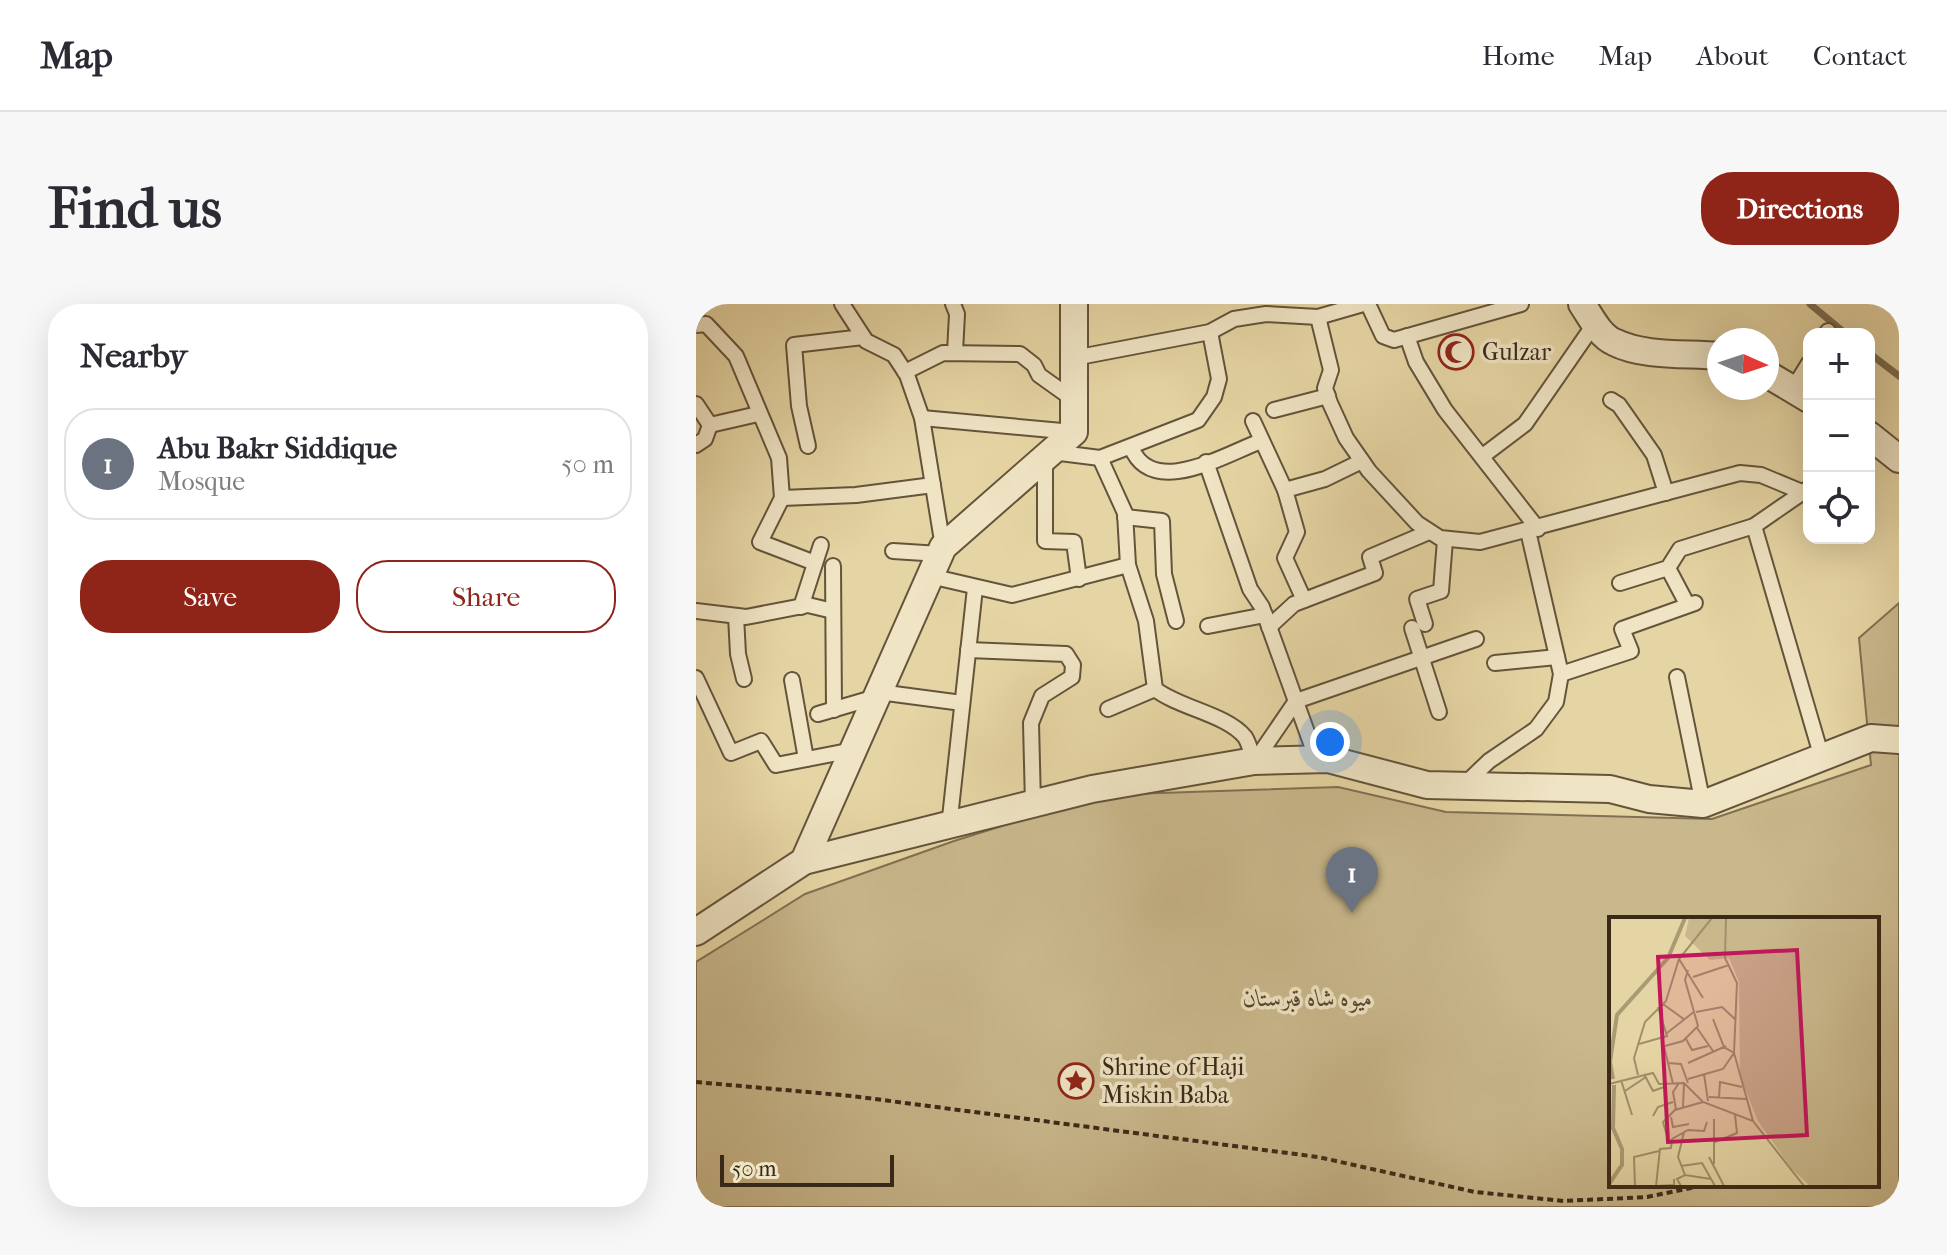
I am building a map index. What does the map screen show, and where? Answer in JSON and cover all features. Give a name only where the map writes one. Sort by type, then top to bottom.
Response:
[{"type":"street","points":[[804,861],[938,559],[1074,432],[1074,304]]},
{"type":"street","points":[[1589,314],[1612,342],[1635,348],[1707,355]]},
{"type":"street","points":[[1779,381],[1801,394]]},
{"type":"street","points":[[696,932],[804,861],[1092,789],[1254,761],[1317,760],[1427,785],[1610,789],[1649,799],[1703,804],[1871,738],[1899,740]]},
{"type":"lane","points":[[842,304],[863,337],[894,355],[905,372],[922,418],[933,485],[938,559]]},
{"type":"lane","points":[[1074,358],[1210,332],[1234,319],[1266,314],[1318,317],[1365,304],[1383,336],[1394,340],[1521,304]]},
{"type":"lane","points":[[955,352],[957,305]]},
{"type":"lane","points":[[1484,455],[1525,424],[1589,314]]},
{"type":"lane","points":[[1318,317],[1331,370],[1325,388],[1346,438],[1362,461],[1417,523],[1445,540],[1480,542],[1533,530],[1740,473],[1761,475],[1803,489]]},
{"type":"lane","points":[[696,325],[706,324],[736,356],[779,458],[782,498],[760,542],[815,563]]},
{"type":"lane","points":[[1079,579],[1074,542],[1045,541],[1048,455],[1100,458],[1198,420],[1214,397],[1219,379],[1210,332]]},
{"type":"lane","points":[[1407,336],[1416,362],[1445,410],[1465,437],[1484,455],[1533,530],[1561,674],[1556,702],[1536,729],[1489,761],[1464,785]]},
{"type":"lane","points":[[808,446],[799,406],[794,345],[863,337]]},
{"type":"lane","points":[[905,372],[931,357],[955,352],[1020,354],[1034,365],[1039,375],[1074,401]]},
{"type":"lane","points":[[1274,410],[1328,396]]},
{"type":"lane","points":[[1611,400],[1619,405],[1654,455],[1666,493]]},
{"type":"lane","points":[[696,404],[710,425]]},
{"type":"lane","points":[[710,425],[758,414]]},
{"type":"lane","points":[[922,418],[1074,432]]},
{"type":"lane","points":[[1253,421],[1285,490],[1297,532],[1285,558],[1304,600]]},
{"type":"lane","points":[[696,445],[705,439],[710,425]]},
{"type":"lane","points":[[1131,447],[1137,462],[1146,469],[1186,471],[1261,441]]},
{"type":"lane","points":[[1100,458],[1125,517],[1128,565],[1146,621],[1155,689],[1168,699],[1201,710],[1245,737],[1254,761]]},
{"type":"lane","points":[[1285,490],[1325,479],[1362,461]]},
{"type":"lane","points":[[1206,462],[1250,589],[1267,621],[1317,760]]},
{"type":"lane","points":[[782,498],[856,495],[933,485]]},
{"type":"lane","points":[[1620,583],[1668,568],[1680,549],[1754,526],[1803,492]]},
{"type":"lane","points":[[1125,517],[1162,521],[1164,574],[1176,621]]},
{"type":"lane","points":[[1754,526],[1822,758]]},
{"type":"lane","points":[[1208,626],[1267,621],[1294,604],[1375,573],[1370,557],[1429,532]]},
{"type":"lane","points":[[1439,712],[1422,658],[1417,599],[1441,591],[1445,540]]},
{"type":"lane","points":[[801,607],[821,545]]},
{"type":"lane","points":[[893,551],[938,559],[975,588],[1012,595],[1128,565]]},
{"type":"lane","points":[[833,566],[834,710]]},
{"type":"lane","points":[[1561,674],[1631,651],[1622,629],[1691,604],[1668,568]]},
{"type":"lane","points":[[949,827],[975,588]]},
{"type":"lane","points":[[696,611],[736,616],[771,615],[801,607],[833,611]]},
{"type":"lane","points":[[736,616],[738,654],[744,679]]},
{"type":"lane","points":[[1254,761],[1296,701],[1476,639]]},
{"type":"lane","points":[[968,650],[1066,654],[1073,665],[1072,677],[1042,696],[1031,723],[1033,804]]},
{"type":"lane","points":[[1495,663],[1557,657]]},
{"type":"lane","points":[[1677,677],[1703,804]]},
{"type":"lane","points":[[696,678],[731,753],[761,741],[776,765],[853,750]]},
{"type":"lane","points":[[792,680],[806,759]]},
{"type":"lane","points":[[1108,709],[1155,689]]},
{"type":"lane","points":[[818,714],[878,694],[962,703]]},
{"type":"path","points":[[696,1082],[852,1096],[1318,1157],[1475,1192],[1564,1201],[1647,1197],[1696,1187]]},
{"type":"green space","name":"میوہ شاہ قبرستان","points":[[1899,603],[1899,1207],[696,1207],[696,962],[805,894],[954,841],[1100,795],[1338,787],[1446,812],[1712,819],[1871,765],[1859,638]]},
{"type":"waterway","points":[[1810,304],[1839,328]]},
{"type":"waterway","points":[[1875,358],[1899,376]]},
{"type":"place","name":"Gulzar","points":[[1456,352]]},
{"type":"place","name":"Abu Bakr Siddique","points":[[1352,913]]},
{"type":"place","name":"Shrine of Haji Miskin Baba","points":[[1076,1081]]}]
